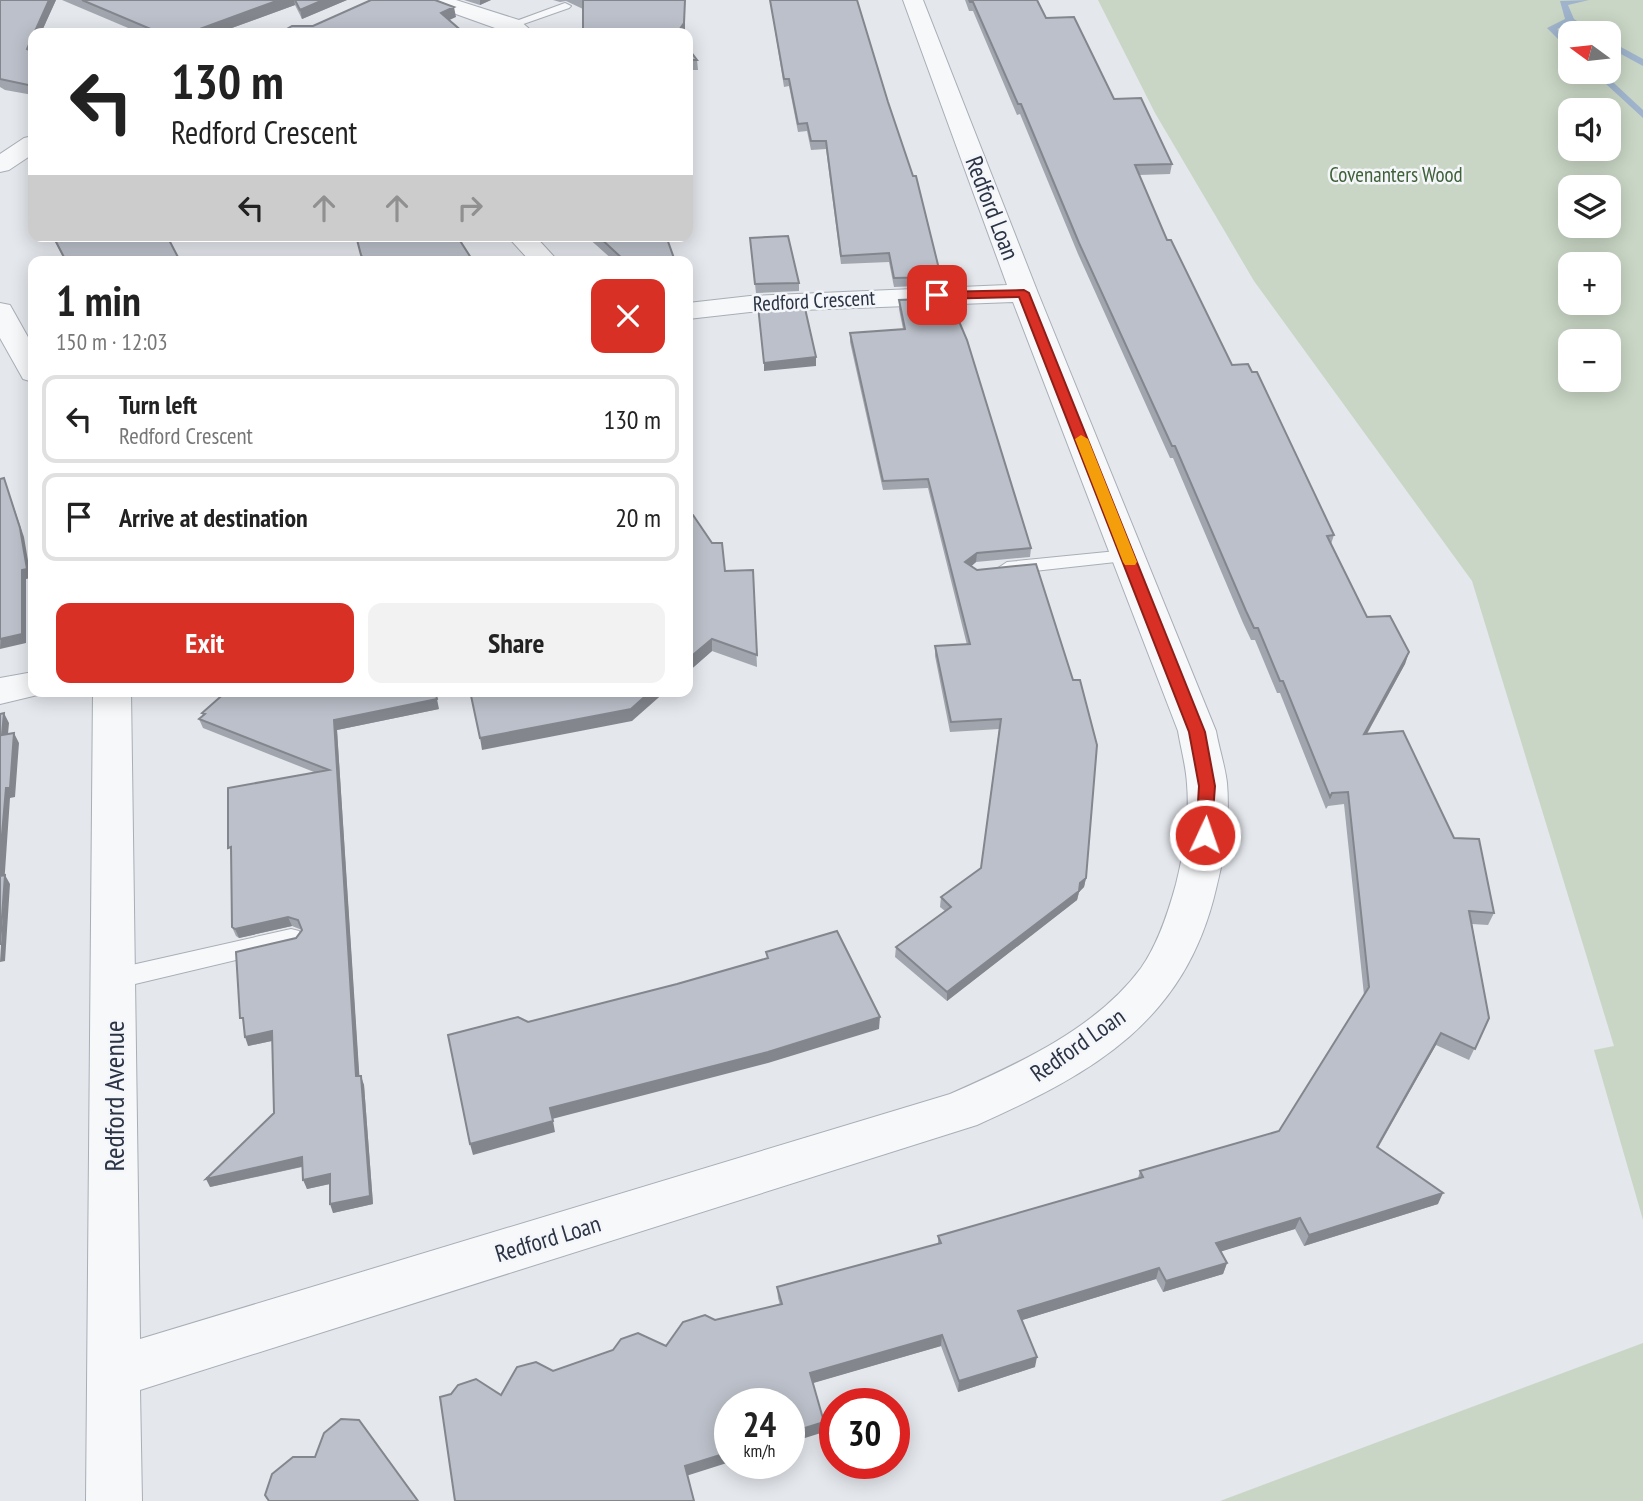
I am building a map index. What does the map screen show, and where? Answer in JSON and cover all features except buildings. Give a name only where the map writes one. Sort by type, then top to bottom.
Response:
[{"type":"street","points":[[435,0],[514,28]]},
{"type":"street","name":"Redford Loan","points":[[115,1372],[960,1111],[1031,1080],[1093,1041],[1143,998],[1175,948],[1196,889],[1205,835],[1207,786],[1197,732],[1024,293],[913,0]]},
{"type":"street","points":[[0,164],[28,146]]},
{"type":"street","points":[[526,242],[540,256]]},
{"type":"street","name":"Redford Crescent","points":[[693,310],[830,300],[1024,293]]},
{"type":"street","points":[[0,311],[28,364]]},
{"type":"street","points":[[0,691],[28,685]]},
{"type":"street","name":"Redford Avenue","points":[[112,697],[114,1501]]},
{"type":"lane","points":[[519,28],[565,6]]},
{"type":"lane","points":[[990,569],[1127,556]]},
{"type":"lane","points":[[114,979],[291,938]]},
{"type":"green space","name":"Covenanters Wood","points":[[1098,0],[1643,0],[1643,1220],[1594,1050],[1614,1046],[1472,581],[1254,281],[1155,113]]},
{"type":"green space","points":[[1643,1343],[1643,1501],[1220,1501]]},
{"type":"waterway","points":[[1570,20],[1563,3],[1585,0]]},
{"type":"waterway","points":[[1558,25],[1551,28],[1558,35]]},
{"type":"waterway","points":[[1621,50],[1643,63]]},
{"type":"waterway","points":[[1610,84],[1643,115]]},
{"type":"slow traffic","points":[[1081,439],[1130,562]]},
{"type":"route","points":[[937,295],[1024,293],[1197,732],[1207,786],[1205,835]]}]
